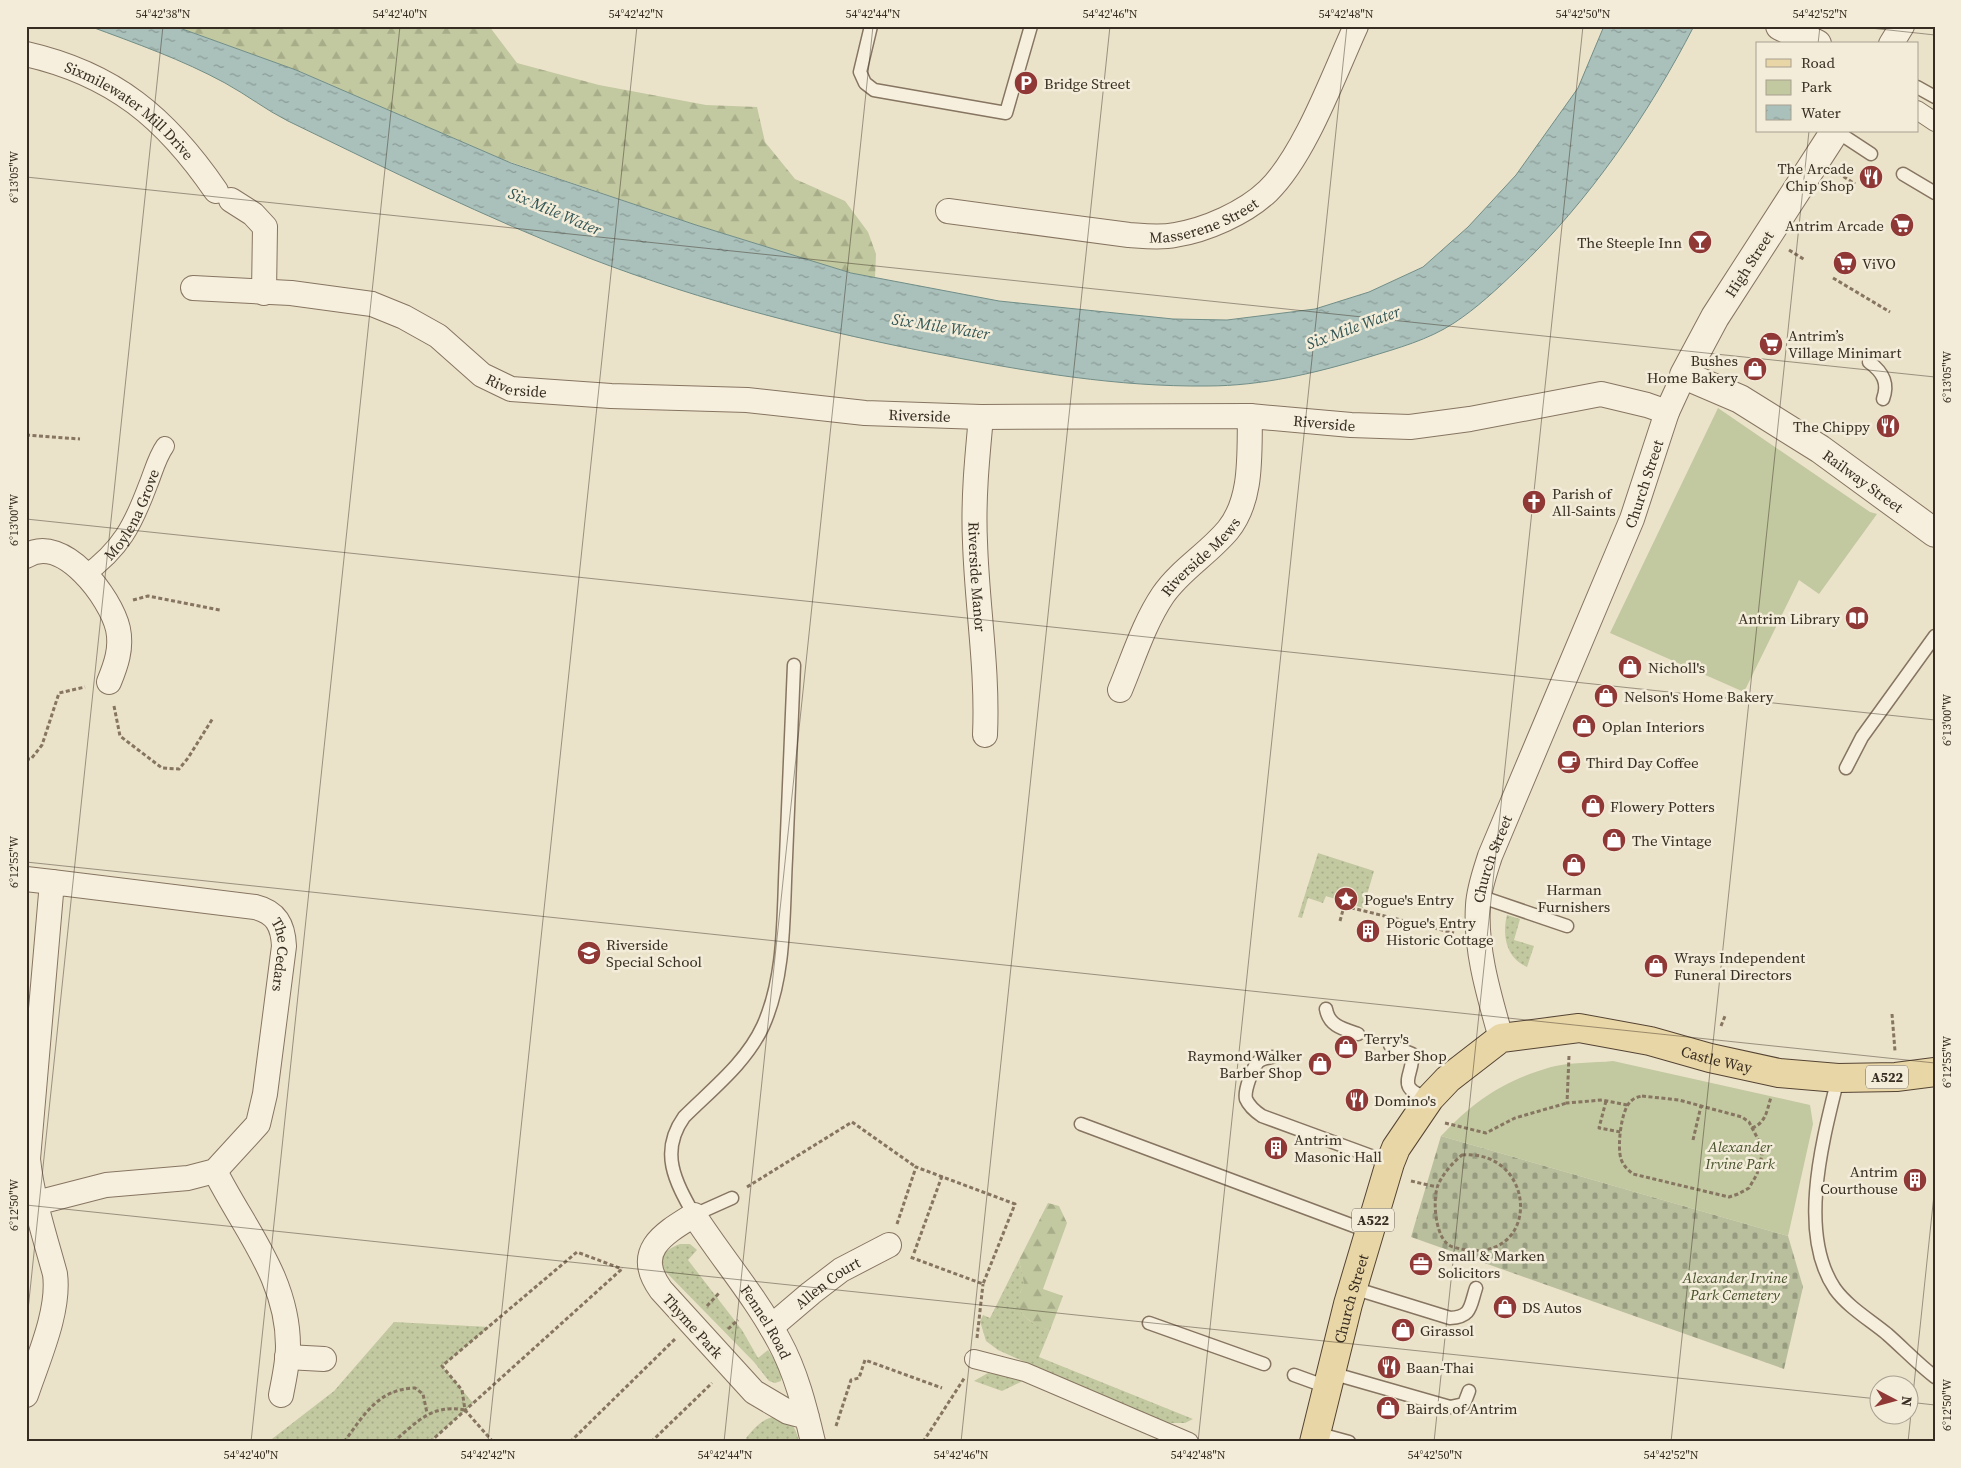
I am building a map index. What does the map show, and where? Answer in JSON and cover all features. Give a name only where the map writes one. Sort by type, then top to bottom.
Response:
[{"type":"main road","name":"Castle Way","points":[[1501,1038],[1579,1028],[1779,1072],[1838,1078],[1896,1077],[1935,1072]]},
{"type":"main road","name":"Church Street","points":[[1315,1437],[1353,1288],[1396,1148],[1424,1107],[1448,1080],[1501,1038]]},
{"type":"street","name":"Masserene Street","points":[[948,211],[1129,236],[1176,235],[1220,220],[1247,207],[1268,191],[1292,159],[1313,121],[1356,26]]},
{"type":"street","points":[[1780,26],[1813,42]]},
{"type":"street","points":[[1892,42],[1902,26]]},
{"type":"street","name":"Sixmilewater Mill Drive","points":[[26,54],[85,73],[122,91],[150,114],[188,151],[224,196],[253,214],[264,228],[264,293]]},
{"type":"street","points":[[1918,111],[1935,122]]},
{"type":"street","name":"High Street","points":[[1684,375],[1715,317],[1835,132]]},
{"type":"street","name":"Riverside","points":[[193,288],[339,298],[372,304],[404,317],[438,336],[482,375],[511,389],[611,396],[747,400],[865,413],[981,417],[1250,416],[1351,425],[1410,427],[1601,394],[1667,412]]},
{"type":"street","name":"Church Street","points":[[1501,1038],[1490,1000],[1480,953],[1479,938],[1480,896],[1490,856],[1632,519],[1667,412],[1684,375]]},
{"type":"street","name":"Railway Street","points":[[1684,375],[1740,399],[1840,458],[1935,533]]},
{"type":"street","name":"Riverside Mews","points":[[1120,690],[1162,596],[1172,583],[1228,530],[1236,516],[1247,485],[1250,416]]},
{"type":"street","name":"Riverside Manor","points":[[981,417],[975,481],[975,543],[985,657],[987,697],[985,735]]},
{"type":"street","name":"Moylena Grove","points":[[85,575],[97,566],[118,544],[134,522],[165,446]]},
{"type":"street","points":[[26,556],[45,550],[59,553],[74,563],[108,606],[115,620],[119,641],[118,658],[109,682]]},
{"type":"street","name":"The Cedars","points":[[26,879],[255,907],[270,912],[280,924],[284,946],[261,1117],[242,1144],[215,1171]]},
{"type":"street","points":[[26,1395],[53,1310],[56,1286],[29,1169],[28,1136],[52,882]]},
{"type":"street","points":[[36,1203],[106,1185],[188,1178],[215,1171],[224,1192],[257,1242],[277,1284],[287,1332],[287,1357],[282,1395]]},
{"type":"street","points":[[652,1249],[667,1232],[694,1215]]},
{"type":"street","name":"Fennel Road","points":[[694,1215],[771,1328],[788,1358],[807,1417],[823,1437]]},
{"type":"street","name":"Thyme Park","points":[[652,1249],[649,1264],[652,1278],[690,1325],[754,1392],[788,1412],[807,1417]]},
{"type":"street","name":"Allen Court","points":[[771,1328],[841,1270],[898,1250]]},
{"type":"street","points":[[287,1357],[324,1359]]},
{"type":"street","points":[[974,1359],[1025,1372],[1189,1442]]},
{"type":"lane","points":[[871,26],[860,72],[864,83],[874,90],[1006,114],[1031,26]]},
{"type":"lane","points":[[1918,88],[1935,97]]},
{"type":"lane","points":[[1837,132],[1870,154]]},
{"type":"lane","points":[[1903,174],[1935,193]]},
{"type":"lane","points":[[1869,362],[1882,372],[1886,393],[1883,399]]},
{"type":"lane","points":[[1846,768],[1862,737],[1935,636]]},
{"type":"lane","points":[[732,1198],[694,1215],[679,1189],[674,1174],[671,1154],[673,1136],[684,1117],[737,1065],[749,1050],[763,1027],[773,997],[782,929],[794,665]]},
{"type":"lane","points":[[1480,896],[1568,926]]},
{"type":"lane","points":[[1326,1009],[1328,1018],[1334,1024],[1358,1034]]},
{"type":"lane","points":[[1390,1045],[1412,1054],[1407,1076],[1408,1085],[1418,1095],[1424,1107]]},
{"type":"lane","points":[[1272,1056],[1262,1059],[1256,1064],[1246,1091],[1246,1098],[1255,1112],[1390,1163]]},
{"type":"lane","points":[[1838,1078],[1826,1128],[1814,1210],[1816,1245],[1830,1281],[1845,1300],[1935,1377]]},
{"type":"lane","points":[[1081,1124],[1370,1232]]},
{"type":"lane","points":[[1353,1288],[1450,1318],[1460,1318],[1469,1312],[1476,1288]]},
{"type":"lane","points":[[1149,1323],[1264,1364]]},
{"type":"lane","points":[[1294,1375],[1329,1380],[1450,1407],[1464,1404],[1469,1392]]},
{"type":"lane","points":[[1315,1437],[1349,1442]]},
{"type":"path","points":[[1833,278],[1890,312]]},
{"type":"path","points":[[26,435],[80,439]]},
{"type":"path","points":[[108,606],[148,596],[220,610]]},
{"type":"path","points":[[26,759],[31,759],[42,745],[59,692],[109,682],[120,736],[162,768],[179,769],[213,718]]},
{"type":"path","points":[[1340,921],[1343,910],[1352,908],[1479,938]]},
{"type":"path","points":[[1892,1014],[1896,1077]]},
{"type":"path","points":[[1721,1026],[1725,1016]]},
{"type":"path","points":[[1567,1103],[1569,1050]]},
{"type":"path","points":[[1752,1128],[1758,1126],[1766,1117],[1779,1072]]},
{"type":"path","points":[[1642,1096],[1679,1100],[1742,1117],[1752,1128],[1759,1141],[1762,1155],[1757,1174],[1749,1188],[1729,1197],[1634,1174],[1621,1160],[1619,1148],[1627,1105],[1632,1099],[1642,1096]]},
{"type":"path","points":[[1424,1107],[1486,1133],[1514,1118],[1567,1103],[1606,1101],[1627,1105]]},
{"type":"path","points":[[1606,1101],[1599,1128],[1621,1132]]},
{"type":"path","points":[[1693,1140],[1702,1106]]},
{"type":"path","points":[[732,1198],[852,1122],[916,1167],[1015,1204],[983,1284],[912,1258],[898,1250],[916,1167]]},
{"type":"path","points":[[1462,1155],[1492,1160],[1501,1165],[1517,1187],[1521,1196],[1520,1223],[1514,1234],[1494,1247],[1482,1252],[1472,1252],[1450,1246],[1444,1242],[1437,1220],[1437,1187],[1455,1161],[1462,1155]]},
{"type":"path","points":[[912,1258],[942,1176]]},
{"type":"path","points":[[430,1442],[622,1269],[652,1249]]},
{"type":"path","points":[[493,1442],[465,1410],[462,1390],[442,1366],[577,1252],[622,1269]]},
{"type":"path","points":[[570,1442],[690,1325],[736,1276]]},
{"type":"path","points":[[709,1344],[756,1305]]},
{"type":"path","points":[[823,1437],[850,1380],[859,1378],[865,1360],[942,1388]]},
{"type":"path","points":[[651,1442],[730,1366]]},
{"type":"path","points":[[344,1442],[377,1400],[400,1388],[415,1388],[423,1394],[427,1413]]},
{"type":"path","points":[[394,1442],[427,1413],[454,1408],[465,1410]]},
{"type":"green space","points":[[174,26],[489,26],[517,63],[599,85],[706,105],[757,107],[765,142],[795,179],[845,201],[868,232],[876,254],[875,278],[851,273],[696,225],[504,160],[296,70]]},
{"type":"green space","points":[[1718,408],[1870,512],[1877,514],[1819,594],[1799,580],[1744,692],[1610,633]]},
{"type":"green space","points":[[1318,853],[1374,871],[1363,908],[1326,896],[1323,903],[1308,898],[1302,918],[1298,917]]},
{"type":"green space","points":[[1507,915],[1520,919],[1514,940],[1534,946],[1527,967],[1514,958],[1507,945],[1505,930]]},
{"type":"green space","name":"Alexander Irvine Park","points":[[1613,1061],[1810,1105],[1813,1124],[1788,1236],[1441,1136],[1478,1102],[1504,1085],[1558,1065]]},
{"type":"green space","name":"Alexander Irvine Park Cemetery","points":[[1441,1136],[1788,1236],[1803,1287],[1784,1369],[1411,1237]]},
{"type":"green space","points":[[1048,1203],[1059,1206],[1067,1223],[1043,1289],[1063,1296],[1050,1330],[1037,1326],[1025,1317],[1019,1308],[1019,1296],[1024,1283],[1019,1260]]},
{"type":"green space","points":[[680,1244],[690,1244],[697,1250],[688,1260],[742,1330],[758,1358],[768,1350],[782,1371],[781,1381],[775,1383],[769,1381],[754,1362],[663,1269],[662,1260],[665,1253]]},
{"type":"green space","points":[[1019,1260],[1024,1284],[1020,1294],[1020,1309],[1032,1322],[1050,1330],[1039,1357],[1193,1419],[1185,1423],[1162,1423],[998,1350],[986,1341],[980,1321],[983,1315],[990,1318]]},
{"type":"green space","points":[[394,1322],[489,1327],[442,1366],[473,1403],[430,1442],[268,1442],[334,1391]]},
{"type":"green space","points":[[988,1373],[1027,1379],[1002,1391],[974,1381]]},
{"type":"green space","points":[[778,1416],[787,1420],[793,1426],[799,1442],[748,1442],[746,1438],[760,1424],[772,1417]]},
{"type":"water","name":"Six Mile Water","points":[[89,26],[174,26],[296,70],[511,163],[696,225],[851,273],[999,301],[1173,319],[1227,320],[1315,309],[1369,292],[1423,267],[1468,227],[1516,175],[1578,88],[1604,26],[1694,26],[1637,124],[1593,186],[1569,215],[1517,270],[1487,298],[1462,317],[1444,329],[1413,343],[1369,357],[1289,378],[1248,384],[1174,386],[1107,381],[1041,373],[898,346],[808,326],[719,302],[632,274],[551,243],[475,210],[288,121],[225,83],[192,67]]},
{"type":"place","name":"Bridge Street","points":[[1026,83]]},
{"type":"place","name":"The Arcade Chip Shop","points":[[1871,177]]},
{"type":"place","name":"Antrim Arcade","points":[[1902,225]]},
{"type":"place","name":"The Steeple Inn","points":[[1700,242]]},
{"type":"place","name":"ViVO","points":[[1845,263]]},
{"type":"place","name":"Antrim’s Village Minimart","points":[[1771,344]]},
{"type":"place","name":"Bushes Home Bakery","points":[[1755,369]]},
{"type":"place","name":"The Chippy","points":[[1888,426]]},
{"type":"place","name":"Parish of All-Saints","points":[[1534,502]]},
{"type":"place","name":"Antrim Library","points":[[1857,618]]},
{"type":"place","name":"Nicholl's","points":[[1630,667]]},
{"type":"place","name":"Nelson's Home Bakery","points":[[1606,696]]},
{"type":"place","name":"Oplan Interiors","points":[[1584,726]]},
{"type":"place","name":"Third Day Coffee","points":[[1569,762]]},
{"type":"place","name":"Flowery Potters","points":[[1593,806]]},
{"type":"place","name":"The Vintage","points":[[1614,840]]},
{"type":"place","name":"Harman Furnishers","points":[[1574,865]]},
{"type":"place","name":"Pogue's Entry","points":[[1346,899]]},
{"type":"place","name":"Pogue's Entry Historic Cottage","points":[[1368,931]]},
{"type":"place","name":"Riverside Special School","points":[[589,953]]},
{"type":"place","name":"Wrays Independent Funeral Directors","points":[[1656,966]]},
{"type":"place","name":"Terry's Barber Shop","points":[[1346,1047]]},
{"type":"place","name":"Raymond Walker Barber Shop","points":[[1320,1064]]},
{"type":"place","name":"Domino's","points":[[1357,1100]]},
{"type":"place","name":"Antrim Masonic Hall","points":[[1276,1148]]},
{"type":"place","name":"Antrim Courthouse","points":[[1915,1180]]},
{"type":"place","name":"Small & Marken Solicitors","points":[[1421,1264]]},
{"type":"place","name":"DS Autos","points":[[1505,1307]]},
{"type":"place","name":"Girassol","points":[[1403,1330]]},
{"type":"place","name":"Baan-Thai","points":[[1389,1367]]},
{"type":"place","name":"Bairds of Antrim","points":[[1388,1408]]}]
